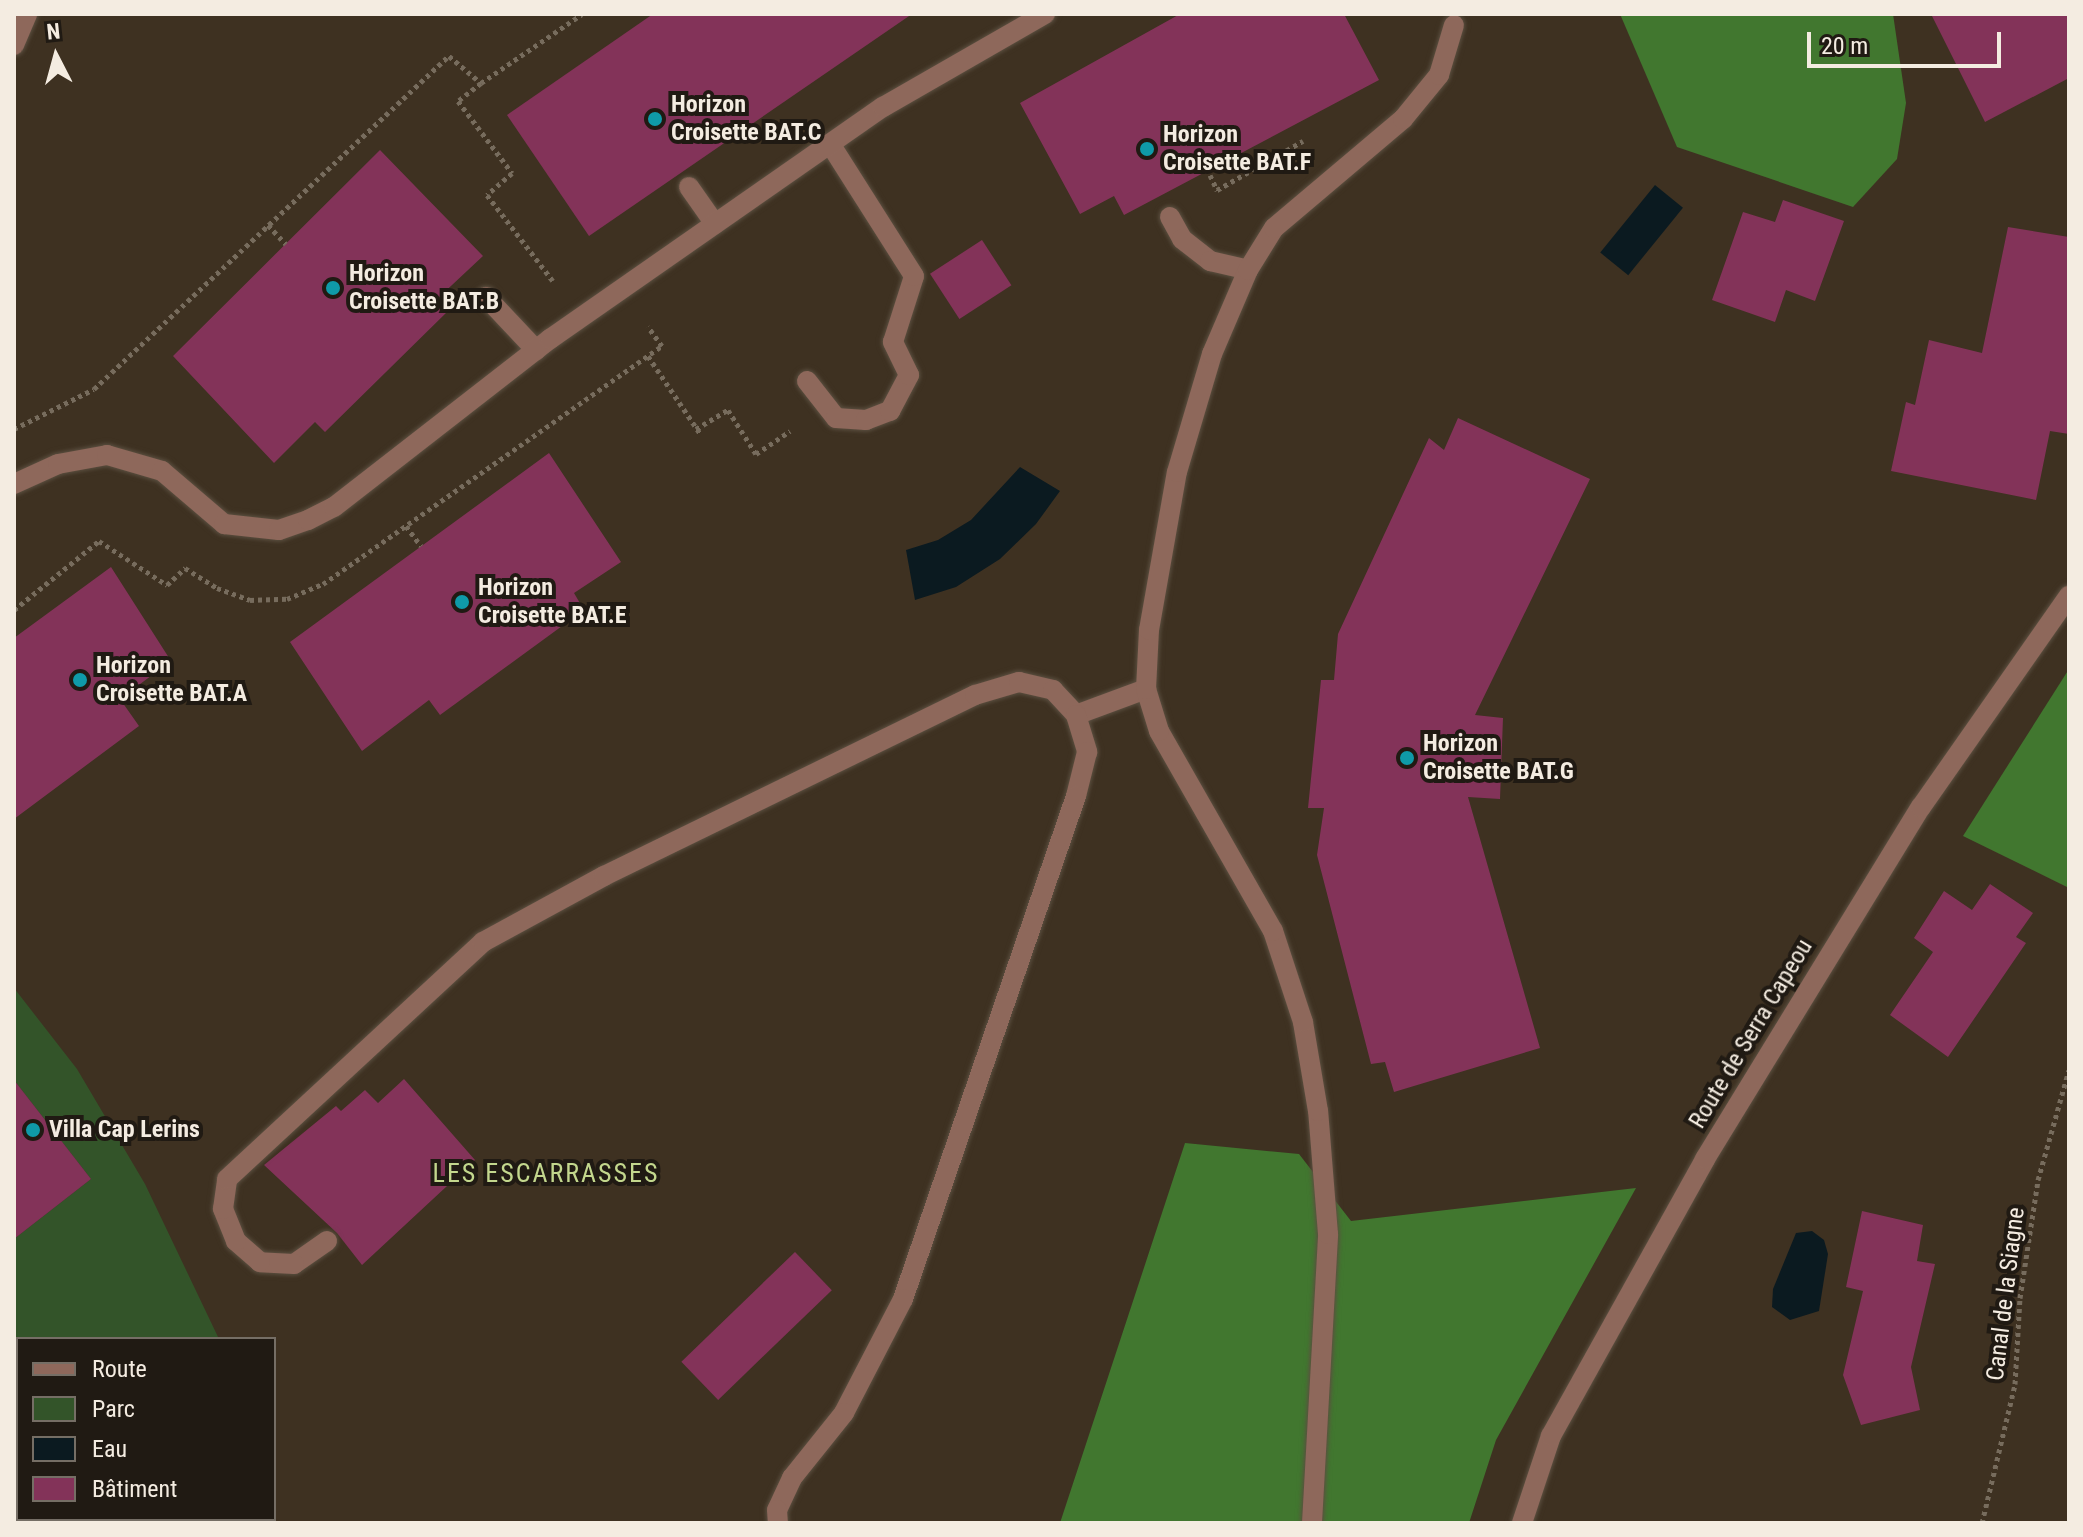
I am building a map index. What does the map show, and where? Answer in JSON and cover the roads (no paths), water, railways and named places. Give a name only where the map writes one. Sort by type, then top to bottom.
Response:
[{"type":"street","points":[[14,45],[27,14]]},
{"type":"street","points":[[14,484],[58,464],[107,455],[162,471],[224,524],[279,530],[334,507],[543,345],[883,107],[1017,20],[1045,14]]},
{"type":"street","points":[[1312,1523],[1328,1234],[1318,1111],[1303,1022],[1273,931],[1159,731],[1146,689],[1149,630],[1177,472],[1212,354],[1248,270],[1274,228],[1403,119],[1439,75],[1454,25]]},
{"type":"street","points":[[807,381],[836,418],[866,420],[890,411],[909,375],[893,342],[914,276],[831,145]]},
{"type":"street","points":[[689,187],[715,224]]},
{"type":"street","points":[[1170,217],[1182,239],[1210,261],[1248,270]]},
{"type":"street","points":[[486,297],[543,345]]},
{"type":"street","name":"Route de Serra Capeou","points":[[1522,1523],[1551,1436],[1705,1159],[1921,807],[2069,596]]},
{"type":"street","points":[[327,1241],[294,1264],[260,1262],[236,1241],[223,1209],[227,1179],[483,942],[604,876],[975,695],[1019,682],[1053,690],[1076,715],[1087,752],[1076,796],[903,1299],[844,1413],[792,1478],[777,1510],[778,1523]]},
{"type":"street","points":[[1076,715],[1146,689]]},
{"type":"water","points":[[1655,185],[1683,208],[1628,275],[1600,253]]},
{"type":"water","points":[[1020,467],[1060,491],[1036,524],[1000,559],[956,587],[915,600],[906,550],[938,540],[971,520]]},
{"type":"water","points":[[1812,1231],[1824,1240],[1828,1254],[1819,1311],[1790,1320],[1772,1307],[1773,1289],[1796,1233]]},
{"type":"place","name":"Horizon Croisette BAT.C","points":[[655,119]]},
{"type":"place","name":"Horizon Croisette BAT.F","points":[[1147,149]]},
{"type":"place","name":"Horizon Croisette BAT.B","points":[[333,288]]},
{"type":"place","name":"Horizon Croisette BAT.E","points":[[462,602]]},
{"type":"place","name":"Horizon Croisette BAT.A","points":[[80,680]]},
{"type":"place","name":"Horizon Croisette BAT.G","points":[[1407,758]]},
{"type":"place","name":"Villa Cap Lerins","points":[[33,1130]]},
{"type":"district","name":"LES ESCARRASSES","points":[[546,1174]]}]
